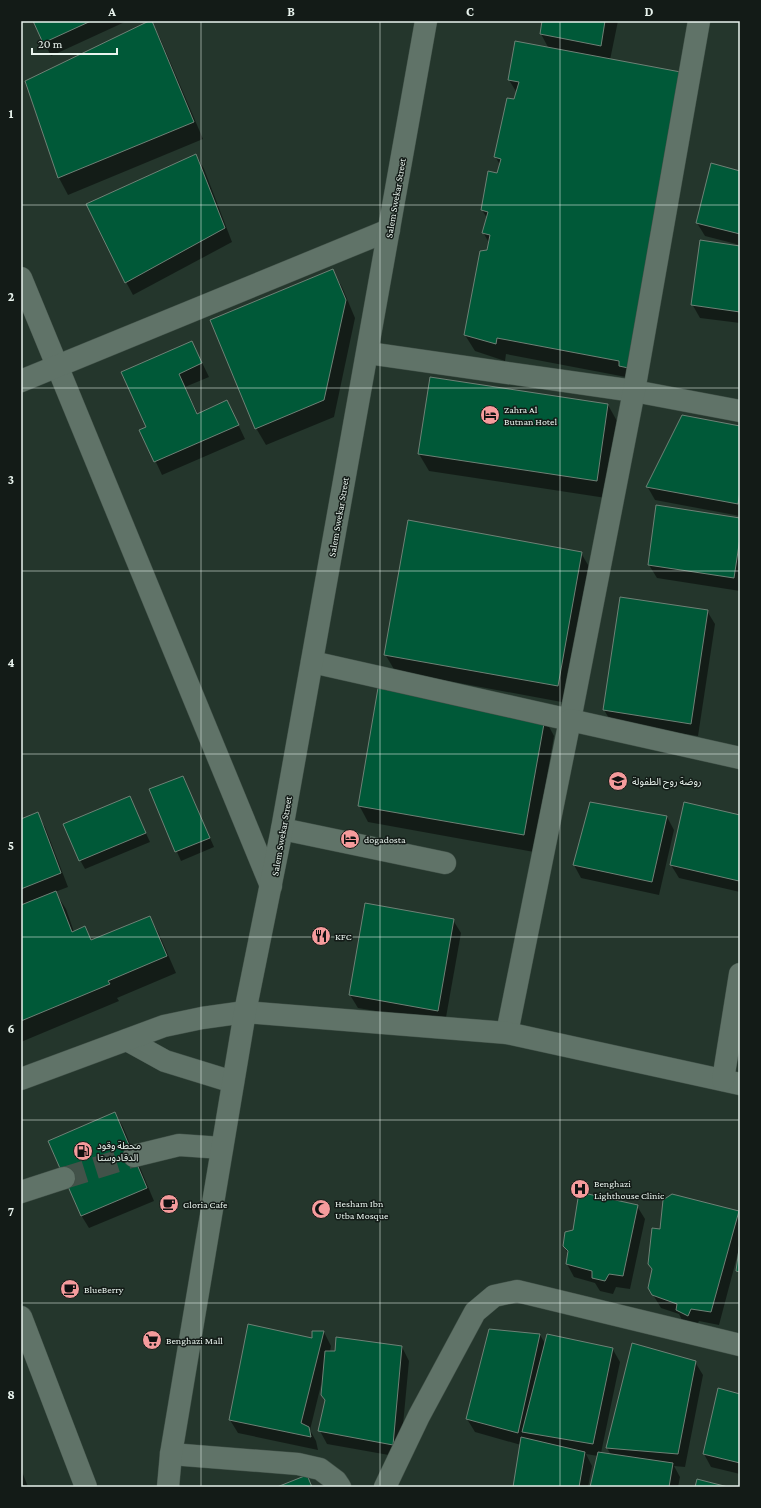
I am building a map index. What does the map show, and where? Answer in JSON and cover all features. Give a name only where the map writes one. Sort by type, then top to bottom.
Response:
[{"type":"street","name":"Salem Swekar Street","points":[[168,1487],[171,1454],[245,1012],[282,829],[426,21]]},
{"type":"street","points":[[507,1034],[634,391],[699,21]]},
{"type":"street","points":[[21,381],[389,230]]},
{"type":"street","points":[[21,278],[271,886]]},
{"type":"street","points":[[368,353],[634,391],[740,412]]},
{"type":"street","points":[[312,662],[740,758]]},
{"type":"street","points":[[282,829],[445,863]]},
{"type":"street","points":[[21,1078],[164,1026],[184,1021],[245,1012],[507,1034],[732,1082],[740,974]]},
{"type":"street","points":[[127,1040],[165,1061],[233,1082]]},
{"type":"street","points":[[134,1156],[179,1145],[222,1148]]},
{"type":"street","points":[[21,1192],[64,1178]]},
{"type":"street","points":[[385,1487],[419,1416],[475,1312],[494,1296],[517,1290],[740,1345]]},
{"type":"street","points":[[21,1317],[27,1352],[86,1487]]},
{"type":"street","points":[[171,1454],[298,1464],[320,1469],[336,1481],[340,1487]]},
{"type":"building","points":[[33,21],[91,21],[43,43]]},
{"type":"building","points":[[149,21],[152,21],[194,122],[58,178],[25,81]]},
{"type":"building","points":[[542,21],[605,21],[601,46],[540,34]]},
{"type":"building","points":[[515,41],[686,73],[633,369],[619,366],[619,361],[497,338],[496,344],[464,335],[480,251],[487,250],[490,235],[482,233],[488,212],[481,210],[488,171],[497,173],[501,159],[494,157],[507,98],[514,99],[519,82],[508,80]]},
{"type":"building","points":[[196,154],[225,228],[125,283],[86,204]]},
{"type":"building","points":[[711,163],[740,171],[740,234],[696,223]]},
{"type":"building","points":[[700,240],[740,246],[740,312],[691,305]]},
{"type":"building","points":[[333,269],[346,300],[324,400],[255,429],[210,320]]},
{"type":"building","points":[[192,341],[202,363],[179,374],[197,414],[227,400],[239,425],[154,462],[139,430],[146,427],[121,372]]},
{"type":"building","points":[[430,377],[608,404],[597,481],[418,454]]},
{"type":"building","points":[[682,415],[740,426],[740,491],[738,504],[646,487]]},
{"type":"building","points":[[656,505],[740,518],[740,538],[734,578],[648,565]]},
{"type":"building","points":[[408,520],[582,552],[558,686],[384,655]]},
{"type":"building","points":[[620,597],[708,610],[691,724],[603,710]]},
{"type":"building","points":[[378,688],[545,718],[524,835],[358,806]]},
{"type":"building","points":[[183,776],[210,838],[175,852],[149,789]]},
{"type":"building","points":[[130,796],[146,833],[79,861],[63,824]]},
{"type":"building","points":[[590,802],[667,816],[652,882],[573,865]]},
{"type":"building","points":[[684,802],[740,815],[739,881],[670,865]]},
{"type":"building","points":[[38,812],[61,873],[21,889],[21,819]]},
{"type":"building","points":[[56,891],[72,932],[85,926],[91,940],[150,916],[167,956],[108,981],[110,984],[21,1021],[21,905]]},
{"type":"building","points":[[365,903],[454,919],[438,1011],[349,995]]},
{"type":"building","points":[[115,1112],[147,1188],[81,1216],[48,1141]]},
{"type":"building","points":[[579,1192],[638,1205],[623,1276],[609,1274],[605,1281],[592,1278],[592,1271],[566,1264],[568,1251],[563,1246],[565,1232],[573,1230]]},
{"type":"building","points":[[672,1194],[739,1211],[711,1312],[691,1309],[688,1316],[676,1310],[677,1304],[652,1295],[648,1288],[652,1269],[648,1264],[652,1228],[660,1229],[663,1200]]},
{"type":"building","points":[[740,1241],[740,1272],[736,1271]]},
{"type":"building","points":[[248,1324],[312,1338],[312,1331],[324,1331],[301,1423],[309,1427],[311,1437],[229,1420]]},
{"type":"building","points":[[489,1329],[540,1334],[518,1433],[466,1419]]},
{"type":"building","points":[[547,1334],[613,1348],[593,1444],[522,1432]]},
{"type":"building","points":[[336,1337],[402,1346],[393,1445],[318,1431],[325,1400],[321,1395],[325,1351],[335,1351]]},
{"type":"building","points":[[632,1343],[696,1361],[678,1454],[606,1448]]},
{"type":"building","points":[[718,1388],[740,1394],[740,1463],[703,1454]]},
{"type":"building","points":[[521,1437],[585,1452],[579,1487],[513,1487]]},
{"type":"building","points":[[598,1452],[673,1463],[669,1487],[590,1487]]},
{"type":"building","points":[[307,1475],[312,1487],[277,1487]]},
{"type":"building","points":[[697,1479],[728,1487],[695,1487]]},
{"type":"tunnel","points":[[64,1178],[134,1156]]},
{"type":"place","name":"Zahra Al Butnan Hotel","points":[[490,415]]},
{"type":"place","name":"روضة روح الطفولة","points":[[618,781]]},
{"type":"place","name":"dogadosta","points":[[350,839]]},
{"type":"place","name":"KFC","points":[[321,936]]},
{"type":"place","name":"محطة وقود الدقادوستا","points":[[83,1151]]},
{"type":"place","name":"Benghazi Lighthouse Clinic","points":[[580,1189]]},
{"type":"place","name":"Gloria Cafe","points":[[169,1204]]},
{"type":"place","name":"Hesham Ibn Utba Mosque","points":[[321,1209]]},
{"type":"place","name":"BlueBerry","points":[[70,1289]]},
{"type":"place","name":"Benghazi Mall","points":[[152,1340]]}]
